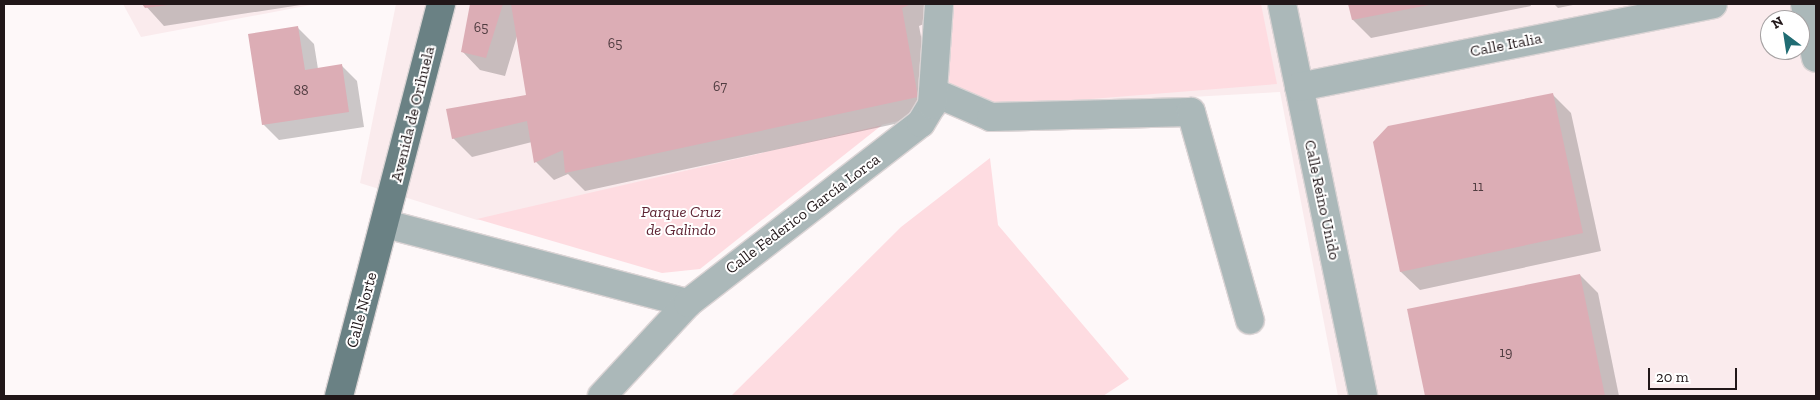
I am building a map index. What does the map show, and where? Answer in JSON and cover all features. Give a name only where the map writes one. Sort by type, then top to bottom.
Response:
[{"type":"main road","name":"Avenida de Orihuela","points":[[386,224],[440,4]]},
{"type":"main road","name":"Calle Norte","points":[[339,396],[386,224]]},
{"type":"street","name":"Calle Federico García Lorca","points":[[602,396],[688,303],[921,123],[932,105],[934,92],[938,4]]},
{"type":"street","name":"Calle Reino Unido","points":[[1282,4],[1363,396]]},
{"type":"street","name":"Calle Italia","points":[[1298,87],[1713,4]]},
{"type":"street","points":[[1805,4],[1816,58]]},
{"type":"street","points":[[934,92],[991,117],[1192,112],[1250,320]]},
{"type":"street","points":[[386,224],[688,303]]},
{"type":"shaded area","points":[[123,4],[316,4],[141,37]]},
{"type":"shaded area","points":[[396,4],[1816,4],[1816,396],[1338,396],[1280,92],[941,111],[477,220],[360,183]]},
{"type":"green space","points":[[947,4],[1261,4],[1277,84],[941,111]]},
{"type":"green space","name":"Parque Cruz de Galindo","points":[[882,125],[700,269],[662,273],[477,219]]},
{"type":"green space","points":[[990,158],[998,225],[1129,379],[1103,396],[731,396],[901,227]]},
{"type":"building","points":[[142,4],[168,4],[168,5],[145,8]]},
{"type":"building","points":[[470,4],[503,4],[486,58],[461,52]]},
{"type":"building","points":[[511,4],[911,4],[902,8],[918,97],[565,173],[563,150],[534,163],[527,121],[452,139],[446,109],[526,95]]},
{"type":"building","points":[[1348,4],[1429,4],[1429,5],[1352,20]]},
{"type":"building","points":[[298,26],[305,70],[342,64],[349,112],[262,125],[248,34]]},
{"type":"building","points":[[1553,93],[1583,233],[1400,272],[1373,142],[1388,126]]},
{"type":"building","points":[[1580,274],[1605,396],[1425,396],[1407,309]]}]
